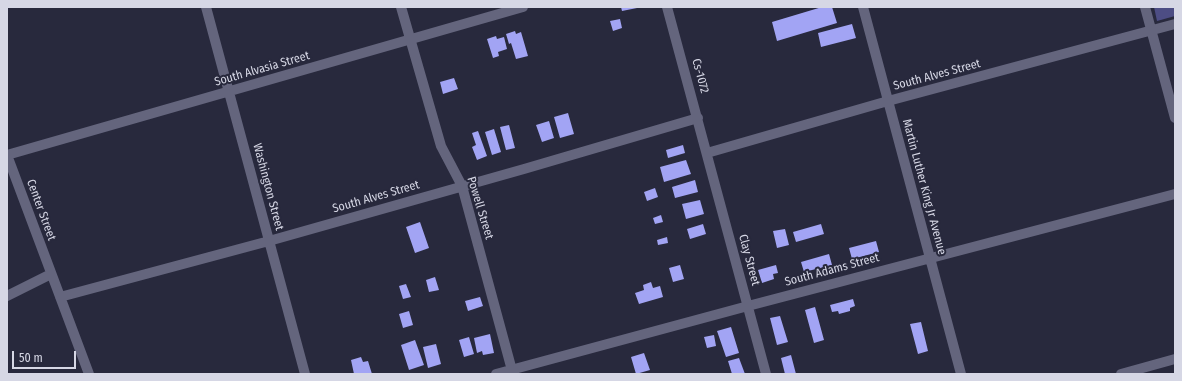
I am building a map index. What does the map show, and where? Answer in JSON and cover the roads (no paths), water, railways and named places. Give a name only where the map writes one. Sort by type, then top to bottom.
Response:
[{"type":"street","name":"Washington Street","points":[[206,7],[305,374]]},
{"type":"street","name":"Powell Street","points":[[400,7],[441,146],[462,186],[512,372]]},
{"type":"street","name":"South Alvasia Street","points":[[7,155],[523,7]]},
{"type":"street","name":"Cs-1072","points":[[667,7],[707,153]]},
{"type":"street","name":"Martin Luther King Jr Avenue","points":[[863,7],[961,374]]},
{"type":"street","points":[[1145,7],[1175,118]]},
{"type":"street","name":"South Alves Street","points":[[707,153],[888,101],[1175,24]]},
{"type":"street","name":"South Alves Street","points":[[60,296],[269,241],[698,118]]},
{"type":"street","name":"Clay Street","points":[[707,153],[766,374]]},
{"type":"street","name":"Center Street","points":[[7,155],[60,296]]},
{"type":"street","name":"South Adams Street","points":[[496,374],[512,372],[748,306],[1175,194]]},
{"type":"street","points":[[7,296],[51,274]]},
{"type":"street","points":[[60,296],[89,374]]},
{"type":"street","points":[[1121,374],[1175,359]]}]
